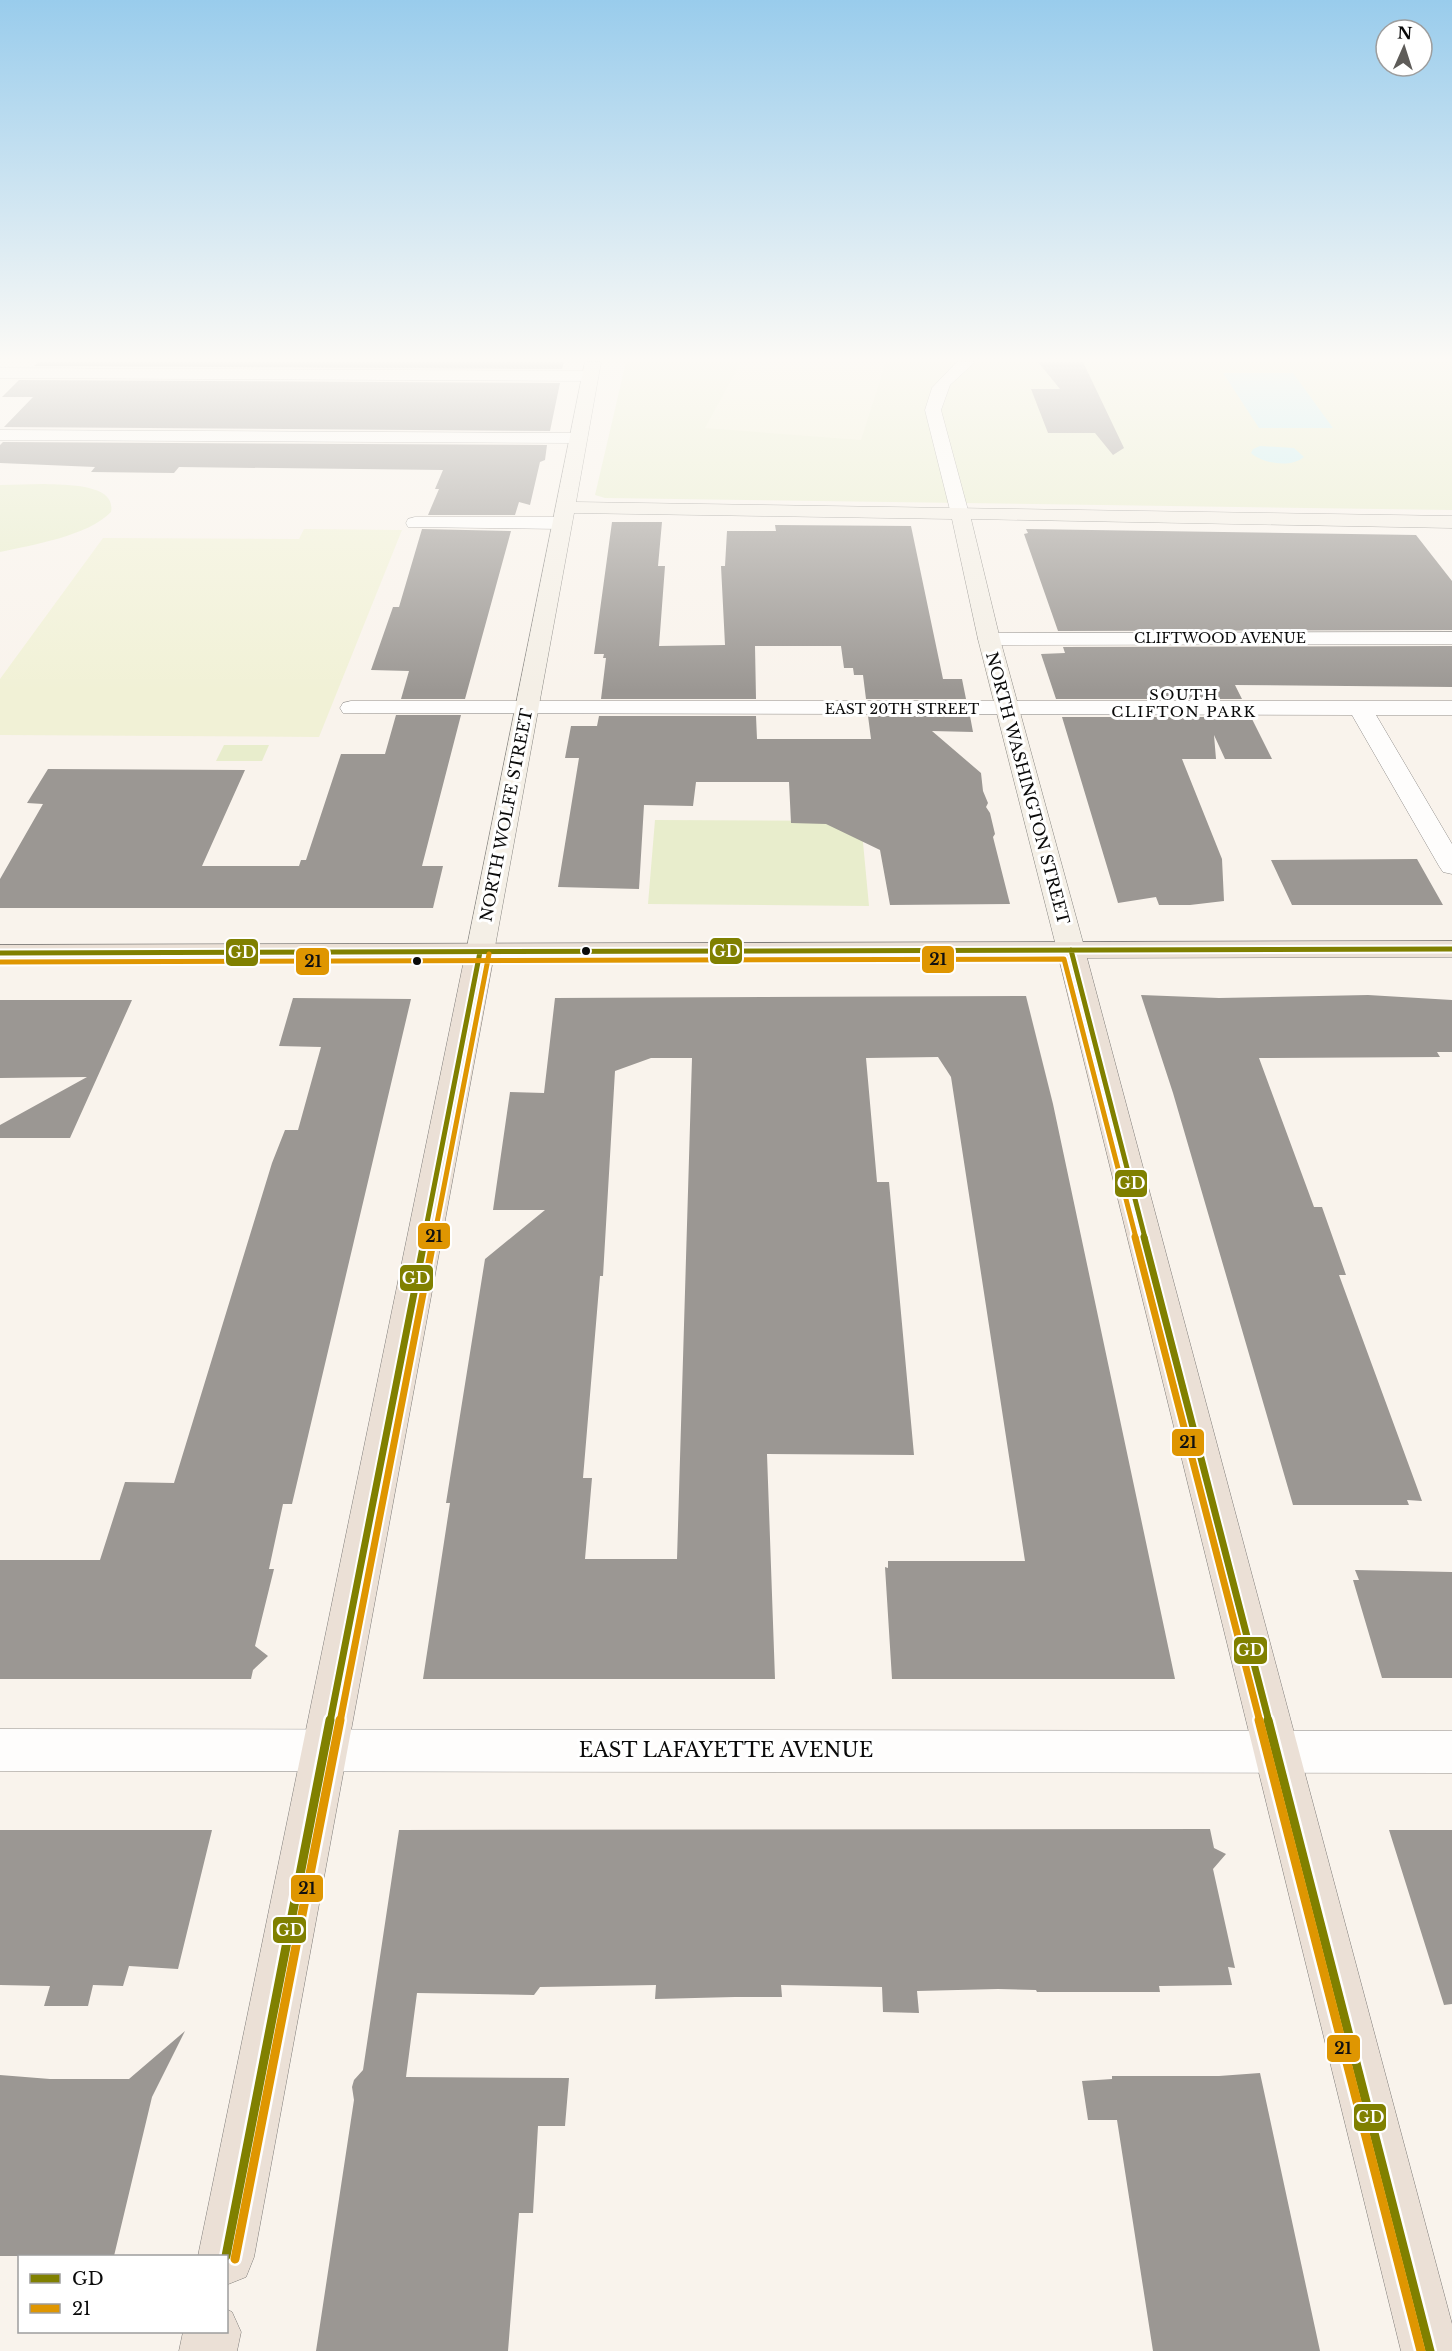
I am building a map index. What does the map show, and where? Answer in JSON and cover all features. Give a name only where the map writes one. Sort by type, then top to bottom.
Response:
[{"type":"main road","name":"NORTH WOLFE STREET","points":[[226,2255],[572,472]]},
{"type":"main road","points":[[564,515],[960,514],[1452,522]]},
{"type":"main road","name":"NORTH WASHINGTON STREET","points":[[960,514],[989,639],[1071,950],[1430,2351]]},
{"type":"main road","points":[[0,953],[1452,949]]},
{"type":"main road","points":[[208,2351],[212,2333]]},
{"type":"street","points":[[949,472],[960,514]]},
{"type":"street","points":[[415,523],[564,515]]},
{"type":"street","name":"CLIFTWOOD AVENUE","points":[[989,639],[1452,638]]},
{"type":"street","name":"EAST 20TH STREET","points":[[351,708],[1452,708]]},
{"type":"street","points":[[1360,708],[1452,866]]},
{"type":"street","name":"EAST LAFAYETTE AVENUE","points":[[0,1750],[1452,1752]]},
{"type":"green space","points":[[600,472],[1452,472],[1452,510],[605,498],[595,495]]},
{"type":"green space","points":[[0,485],[75,486],[97,491],[106,496],[111,503],[111,512],[101,520],[74,533],[43,543],[0,552]]},
{"type":"green space","points":[[304,529],[402,530],[319,737],[0,735],[0,679],[103,538],[299,539]]},
{"type":"green space","points":[[224,745],[269,745],[262,761],[216,761]]},
{"type":"green space","points":[[655,820],[861,821],[869,906],[648,904]]},
{"type":"building","points":[[91,472],[175,472],[174,473]]},
{"type":"building","points":[[442,472],[538,472],[530,505],[519,502],[515,515],[428,515],[439,489],[435,489]]},
{"type":"building","points":[[612,522],[662,522],[658,566],[665,566],[659,646],[725,645],[721,566],[725,566],[727,531],[776,531],[775,525],[911,526],[943,679],[962,679],[966,699],[866,699],[863,675],[854,675],[853,668],[844,668],[841,646],[755,646],[756,699],[601,699],[606,658],[603,658],[604,654],[594,654]]},
{"type":"building","points":[[422,529],[511,531],[465,699],[401,699],[409,671],[371,670],[393,607],[399,607]]},
{"type":"building","points":[[1026,529],[1416,535],[1452,581],[1452,630],[1058,631],[1024,534],[1028,533]]},
{"type":"building","points":[[1452,646],[1452,687],[1235,685],[1242,699],[1056,699],[1041,654],[1065,653],[1063,647]]},
{"type":"building","points":[[396,715],[461,715],[422,866],[443,866],[433,908],[0,908],[0,879],[43,804],[27,803],[48,769],[245,770],[202,866],[299,866],[301,860],[306,860],[341,754],[385,754]]},
{"type":"building","points":[[599,716],[756,716],[757,739],[871,739],[868,716],[970,716],[973,732],[932,731],[981,773],[983,791],[988,803],[986,807],[990,813],[995,834],[993,837],[1010,904],[890,905],[880,850],[826,824],[791,823],[789,782],[696,782],[693,806],[644,805],[639,889],[558,887],[579,758],[565,758],[571,726],[597,726]]},
{"type":"building","points":[[1062,717],[1251,717],[1272,759],[1225,759],[1214,735],[1216,759],[1182,759],[1222,859],[1224,901],[1190,905],[1159,905],[1156,897],[1118,903]]},
{"type":"building","points":[[1417,859],[1443,905],[1292,905],[1271,860]]},
{"type":"building","points":[[1141,995],[1219,998],[1368,995],[1452,1000],[1452,1052],[1437,1052],[1440,1057],[1259,1058],[1314,1207],[1322,1207],[1346,1275],[1339,1275],[1422,1501],[1407,1500],[1409,1505],[1293,1505],[1173,1093]]},
{"type":"building","points":[[1026,996],[1053,1104],[1175,1679],[892,1679],[885,1567],[888,1568],[888,1561],[1025,1561],[951,1077],[938,1057],[866,1058],[877,1182],[889,1182],[914,1455],[767,1454],[775,1679],[423,1679],[450,1503],[446,1503],[485,1259],[545,1210],[493,1210],[510,1092],[544,1093],[555,998]],"holes":[[[651,1058],[692,1058],[677,1559],[585,1559],[592,1478],[583,1478],[600,1276],[603,1276],[615,1071]]]},
{"type":"building","points":[[293,998],[411,999],[292,1504],[283,1504],[269,1569],[274,1569],[255,1646],[268,1656],[253,1670],[251,1679],[0,1679],[0,1560],[100,1560],[125,1482],[174,1483],[272,1163],[285,1130],[298,1130],[321,1047],[279,1046]]},
{"type":"building","points":[[0,1000],[132,1000],[70,1138],[0,1138],[0,1125],[87,1077],[0,1078]]},
{"type":"building","points":[[1355,1570],[1452,1572],[1452,1678],[1382,1678],[1353,1580],[1359,1580]]},
{"type":"building","points":[[1210,1829],[1214,1848],[1226,1854],[1213,1869],[1235,1968],[1228,1967],[1232,1985],[1159,1986],[1160,1992],[1037,1992],[1036,1990],[998,1989],[917,1991],[919,2013],[883,2012],[882,1987],[781,1985],[782,1997],[655,1999],[656,1985],[540,1987],[534,1995],[417,1993],[406,2077],[569,2078],[565,2126],[538,2126],[533,2213],[519,2213],[508,2351],[316,2351],[354,2100],[352,2087],[354,2080],[363,2070],[399,1830]]},
{"type":"building","points":[[0,1830],[212,1830],[178,1969],[129,1966],[123,1986],[93,1985],[88,2006],[44,2006],[50,1986],[0,1985]]},
{"type":"building","points":[[1389,1830],[1452,1830],[1452,2004],[1444,2005]]},
{"type":"building","points":[[185,2031],[152,2097],[114,2255],[0,2256],[0,2075],[50,2079],[129,2079]]},
{"type":"building","points":[[1260,2073],[1320,2351],[1153,2351],[1117,2120],[1088,2120],[1082,2081],[1112,2079],[1112,2076],[1219,2076]]},
{"type":"transit line","name":"GD","points":[[0,953],[1452,949]]},
{"type":"transit line","name":"GD","points":[[1071,950],[1430,2351]]},
{"type":"transit line","name":"GD","points":[[226,2255],[480,952]]},
{"type":"transit line","name":"21","points":[[235,2259],[489,954]]},
{"type":"transit line","name":"21","points":[[0,962],[1064,959],[1421,2351]]},
{"type":"district","name":"SOUTH CLIFTON PARK","points":[[1184,704]]}]
